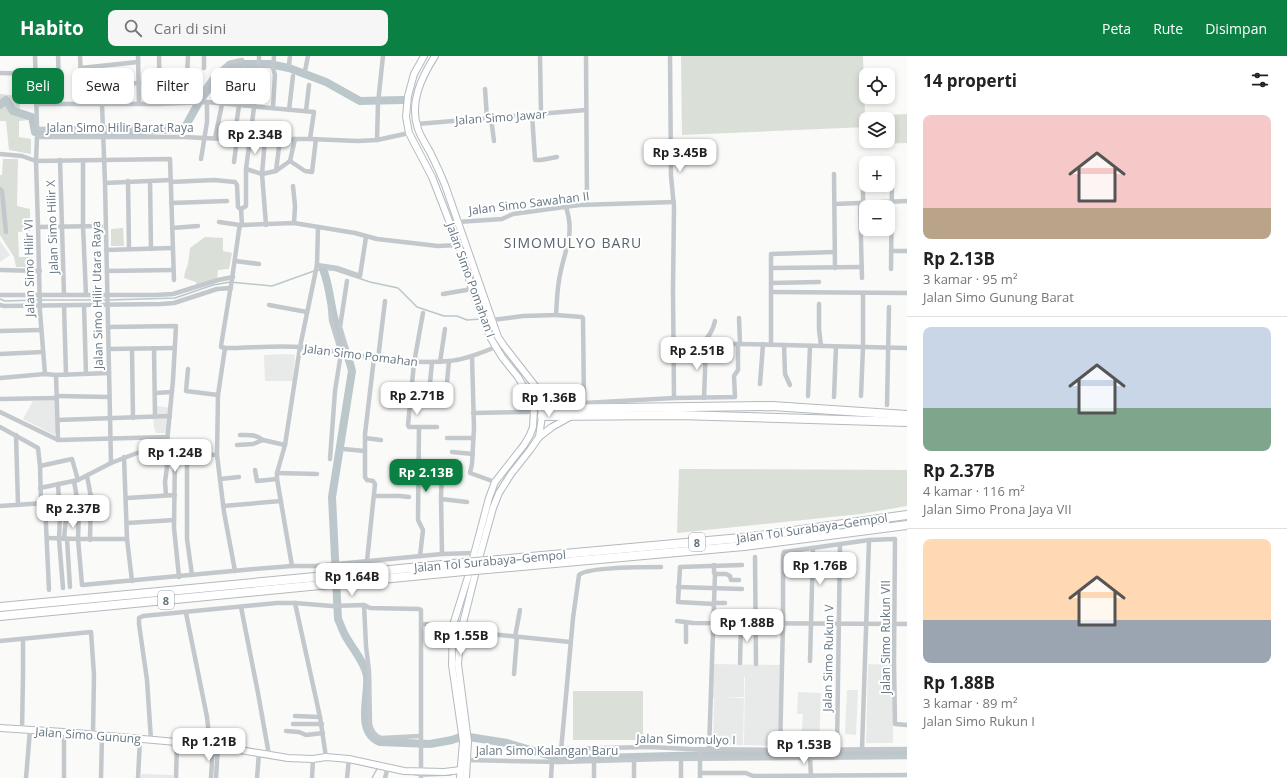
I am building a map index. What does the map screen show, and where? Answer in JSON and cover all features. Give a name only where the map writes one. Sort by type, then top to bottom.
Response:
[{"type":"highway","points":[[679,411],[772,406],[907,415]]},
{"type":"highway","points":[[536,412],[570,416],[584,409]]},
{"type":"highway","points":[[536,412],[584,409],[679,411],[907,422]]},
{"type":"highway","name":"Jalan Tol Surabaya–Gempol","points":[[487,565],[752,537],[907,515]]},
{"type":"highway","name":"Jalan Tol Surabaya–Gempol","points":[[0,616],[463,567],[744,546],[907,525]]},
{"type":"highway","name":"Jalan Tol Surabaya–Gempol","points":[[0,607],[335,580]]},
{"type":"main road","name":"Jalan Simo Pomahan I","points":[[424,56],[414,74],[408,96],[406,117],[409,133],[433,179],[494,348],[518,377],[531,399],[536,412]]},
{"type":"main road","points":[[435,56],[423,76],[417,93],[415,103],[419,131],[442,179],[492,320],[502,343],[536,388],[562,410]]},
{"type":"main road","points":[[433,179],[442,179]]},
{"type":"main road","points":[[466,778],[467,760],[455,664],[453,625],[468,578],[473,553],[488,498],[495,482],[524,445],[533,428],[540,397],[536,388]]},
{"type":"main road","points":[[536,412],[539,437]]},
{"type":"main road","points":[[455,664],[461,631],[480,555],[493,508],[499,493],[511,474],[539,437],[555,424],[570,416]]},
{"type":"main road","name":"Jalan Simo Gunung","points":[[0,728],[93,734],[213,745],[288,758],[313,759],[326,757],[349,759],[421,775],[459,770]]},
{"type":"main road","points":[[460,778],[459,770],[465,741]]},
{"type":"street","points":[[35,56],[35,68]]},
{"type":"street","points":[[58,56],[58,68]]},
{"type":"street","points":[[80,56],[81,68],[138,62]]},
{"type":"street","points":[[134,104],[139,104],[138,56]]},
{"type":"street","points":[[159,56],[159,68]]},
{"type":"street","points":[[187,68],[188,56]]},
{"type":"street","points":[[204,56],[204,68]]},
{"type":"street","points":[[241,209],[246,206],[246,169],[255,106],[259,56]]},
{"type":"street","points":[[273,108],[275,75],[273,66],[274,56]]},
{"type":"street","points":[[289,65],[290,56]]},
{"type":"street","points":[[304,71],[308,56]]},
{"type":"street","points":[[377,140],[383,56]]},
{"type":"street","points":[[540,56],[541,114]]},
{"type":"street","points":[[586,56],[587,204]]},
{"type":"street","points":[[670,56],[672,176],[674,202],[674,398]]},
{"type":"street","points":[[203,93],[212,78],[229,63],[243,62],[243,79],[235,139],[234,162]]},
{"type":"street","points":[[0,73],[12,73]]},
{"type":"street","points":[[289,110],[293,76]]},
{"type":"street","points":[[134,83],[138,83]]},
{"type":"street","points":[[306,111],[309,85]]},
{"type":"street","points":[[485,89],[494,141]]},
{"type":"street","points":[[203,102],[211,102]]},
{"type":"street","points":[[201,159],[207,122],[208,102]]},
{"type":"street","name":"Jalan Simo Hilir Barat Raya","points":[[36,104],[37,127],[41,129],[235,139],[377,140],[409,133]]},
{"type":"street","name":"Jalan Simo Hilir Utara Raya","points":[[102,104],[109,350],[110,463]]},
{"type":"street","points":[[215,138],[223,104]]},
{"type":"street","points":[[231,104],[314,113],[310,139]]},
{"type":"street","name":"Jalan Simo Jawar","points":[[417,124],[586,110]]},
{"type":"street","points":[[532,114],[534,158],[536,160],[541,160],[557,157]]},
{"type":"street","name":"Jalan Simo Hilir Barat Raya","points":[[36,161],[37,137],[182,126]]},
{"type":"street","points":[[265,139],[262,174],[266,225]]},
{"type":"street","points":[[276,171],[280,139]]},
{"type":"street","points":[[246,169],[262,174],[276,171],[290,161],[295,139]]},
{"type":"street","points":[[290,161],[305,171],[312,172],[316,139]]},
{"type":"street","points":[[0,154],[22,156],[36,161],[170,159],[174,280]]},
{"type":"street","name":"Jalan Simo Hilir X","points":[[60,160],[64,295]]},
{"type":"street","points":[[83,160],[83,226],[86,295]]},
{"type":"street","name":"Jalan Simo Hilir VI","points":[[36,161],[41,330],[45,374]]},
{"type":"street","points":[[834,174],[835,268]]},
{"type":"street","points":[[105,183],[128,181],[214,180],[235,182],[237,185],[238,206],[241,209],[241,225],[221,346],[225,348],[218,395],[217,455],[223,506],[235,571]]},
{"type":"street","points":[[128,181],[129,249]]},
{"type":"street","points":[[150,181],[151,248]]},
{"type":"street","points":[[293,186],[295,202],[294,223]]},
{"type":"street","points":[[0,189],[2,191],[6,232]]},
{"type":"street","points":[[172,204],[227,201]]},
{"type":"street","points":[[895,202],[907,201]]},
{"type":"street","name":"Jalan Simo Sawahan II","points":[[458,222],[502,219],[513,214],[587,204],[674,202]]},
{"type":"street","points":[[835,204],[859,203]]},
{"type":"street","points":[[556,315],[559,277],[570,237],[570,220],[566,207]]},
{"type":"street","points":[[219,222],[241,225],[294,223],[318,226],[366,236],[438,246],[458,245]]},
{"type":"street","points":[[38,227],[101,226]]},
{"type":"street","points":[[172,228],[198,226]]},
{"type":"street","points":[[292,566],[277,473],[285,445],[300,347],[316,269],[318,226]]},
{"type":"street","points":[[316,269],[337,268],[360,276],[366,236]]},
{"type":"street","points":[[862,236],[862,278]]},
{"type":"street","points":[[891,236],[891,269]]},
{"type":"street","points":[[106,250],[172,248]]},
{"type":"street","points":[[891,253],[907,251]]},
{"type":"street","points":[[771,345],[772,253],[835,252]]},
{"type":"street","points":[[235,261],[258,264]]},
{"type":"street","points":[[771,268],[862,268]]},
{"type":"street","points":[[0,270],[40,271]]},
{"type":"street","points":[[107,271],[173,270]]},
{"type":"street","points":[[0,295],[40,300],[64,305],[84,305],[107,300],[173,294],[218,280],[232,278]]},
{"type":"street","points":[[330,459],[335,391],[344,354],[340,327],[347,281]]},
{"type":"street","points":[[771,283],[819,282]]},
{"type":"street","points":[[0,305],[40,300],[64,295],[86,295],[107,300],[174,303],[217,288],[231,287]]},
{"type":"street","points":[[443,294],[472,289]]},
{"type":"street","points":[[771,292],[907,293]]},
{"type":"street","points":[[861,396],[863,293]]},
{"type":"street","points":[[367,561],[375,482],[366,478],[365,438],[385,301]]},
{"type":"street","points":[[820,304],[819,329],[821,346]]},
{"type":"street","points":[[64,305],[66,375]]},
{"type":"street","points":[[84,305],[86,374]]},
{"type":"street","points":[[269,305],[307,312]]},
{"type":"street","points":[[330,307],[331,320],[344,354]]},
{"type":"street","points":[[887,406],[889,307]]},
{"type":"street","points":[[423,313],[414,363],[408,426],[437,427]]},
{"type":"street","points":[[492,320],[523,316],[556,315],[582,317],[584,409],[674,398],[735,397],[734,377],[738,370],[739,318]]},
{"type":"street","points":[[701,344],[706,340],[715,321]]},
{"type":"street","points":[[108,328],[176,326],[166,453],[166,495]]},
{"type":"street","points":[[440,362],[445,329]]},
{"type":"street","points":[[0,331],[41,330]]},
{"type":"street","points":[[674,344],[762,344],[907,348]]},
{"type":"street","points":[[704,398],[706,344]]},
{"type":"street","points":[[760,384],[762,344]]},
{"type":"street","points":[[784,345],[785,374],[790,385]]},
{"type":"street","points":[[808,396],[810,346]]},
{"type":"street","points":[[834,397],[836,346]]},
{"type":"street","name":"Jalan Simo Pomahan","points":[[225,348],[300,347],[414,363],[449,361],[472,356],[494,348]]},
{"type":"street","points":[[154,348],[155,416]]},
{"type":"street","points":[[109,350],[175,348]]},
{"type":"street","points":[[132,349],[133,418]]},
{"type":"street","points":[[0,354],[43,352]]},
{"type":"street","points":[[472,356],[474,413],[473,454],[470,474],[495,482]]},
{"type":"street","points":[[411,392],[429,394],[446,393],[449,361]]},
{"type":"street","points":[[429,394],[432,362]]},
{"type":"street","points":[[188,368],[186,391],[218,395]]},
{"type":"street","points":[[0,378],[45,374],[66,375],[109,373]]},
{"type":"street","points":[[56,375],[58,440]]},
{"type":"street","points":[[155,393],[172,392]]},
{"type":"street","points":[[0,399],[110,397]]},
{"type":"street","points":[[0,412],[58,440],[109,440],[167,437]]},
{"type":"street","points":[[474,413],[536,412]]},
{"type":"street","points":[[58,420],[170,416]]},
{"type":"street","points":[[0,427],[37,447],[39,451],[40,488],[47,538],[49,590]]},
{"type":"street","points":[[419,427],[418,520],[423,530],[420,556]]},
{"type":"street","points":[[16,435],[18,505]]},
{"type":"street","points":[[240,435],[258,436],[263,440],[285,445]]},
{"type":"street","points":[[365,438],[381,440]]},
{"type":"street","points":[[447,438],[473,438]]},
{"type":"street","points":[[236,445],[253,444],[263,440]]},
{"type":"street","points":[[343,450],[365,451]]},
{"type":"street","points":[[40,488],[76,481],[110,463],[137,453],[156,452],[187,455],[217,455]]},
{"type":"street","points":[[452,452],[473,454]]},
{"type":"street","points":[[175,454],[174,520],[179,577]]},
{"type":"street","points":[[187,455],[187,539],[192,576]]},
{"type":"street","points":[[124,457],[127,498],[127,538],[132,581]]},
{"type":"street","points":[[40,466],[72,459],[79,510],[78,540],[81,584],[83,585],[292,566],[304,567],[442,554],[473,553]]},
{"type":"street","points":[[255,470],[257,481],[277,479]]},
{"type":"street","points":[[277,473],[317,474]]},
{"type":"street","points":[[442,473],[442,554]]},
{"type":"street","points":[[87,476],[91,497],[90,540]]},
{"type":"street","points":[[220,479],[239,478]]},
{"type":"street","points":[[58,484],[60,516],[70,587]]},
{"type":"street","points":[[127,498],[175,495]]},
{"type":"street","points":[[374,496],[409,497]]},
{"type":"street","points":[[441,499],[467,502]]},
{"type":"street","points":[[223,506],[281,500]]},
{"type":"street","points":[[0,506],[43,503]]},
{"type":"street","points":[[63,588],[63,539],[66,518]]},
{"type":"street","points":[[127,523],[174,520]]},
{"type":"street","points":[[47,538],[90,540],[127,538]]},
{"type":"street","name":"Jalan Simo Rukun VII","points":[[869,540],[894,538],[895,540],[895,724],[907,725]]},
{"type":"street","points":[[780,750],[783,553],[869,540],[862,749]]},
{"type":"street","name":"Jalan Simo Rukun V","points":[[836,749],[840,544]]},
{"type":"street","points":[[810,661],[813,548]]},
{"type":"street","points":[[755,557],[756,664]]},
{"type":"street","points":[[709,749],[715,574],[714,565]]},
{"type":"street","points":[[725,603],[678,602],[680,567],[742,565]]},
{"type":"street","points":[[560,761],[570,642],[580,573],[608,569],[661,567]]},
{"type":"street","points":[[715,574],[726,574],[730,576],[731,580],[739,580]]},
{"type":"street","points":[[678,587],[742,589]]},
{"type":"street","points":[[295,603],[322,724],[326,757]]},
{"type":"street","points":[[151,740],[147,680],[139,624],[139,618],[142,616],[295,603],[332,606],[364,605],[370,608],[420,610],[421,775]]},
{"type":"street","points":[[364,605],[369,671],[370,724],[372,732],[381,738],[420,741]]},
{"type":"street","points":[[241,607],[269,755]]},
{"type":"street","points":[[514,674],[516,637],[520,610]]},
{"type":"street","points":[[186,613],[213,745],[216,778]]},
{"type":"street","points":[[677,621],[907,624]]},
{"type":"street","points":[[686,622],[686,642]]},
{"type":"street","points":[[740,663],[741,623]]},
{"type":"street","points":[[421,624],[453,625]]},
{"type":"street","points":[[461,631],[570,642]]},
{"type":"street","points":[[0,641],[91,632],[94,675],[93,734]]},
{"type":"street","points":[[22,730],[23,639]]},
{"type":"street","points":[[295,716],[320,717]]},
{"type":"street","points":[[293,724],[322,724]]},
{"type":"street","points":[[26,778],[30,730]]},
{"type":"street","points":[[286,731],[299,732],[306,735],[323,733]]},
{"type":"street","points":[[64,732],[64,778]]},
{"type":"street","points":[[101,778],[102,736]]},
{"type":"street","points":[[138,778],[140,739]]},
{"type":"street","points":[[176,778],[177,742]]},
{"type":"street","points":[[211,778],[213,745]]},
{"type":"street","name":"Jalan Simomulyo I","points":[[560,750],[650,747],[700,754],[709,749],[780,750],[810,753],[836,749],[907,749]]},
{"type":"street","points":[[257,778],[259,753]]},
{"type":"street","points":[[810,753],[811,777]]},
{"type":"street","points":[[907,757],[810,753],[700,754],[700,775],[746,773],[753,776],[811,777],[907,775]]},
{"type":"street","name":"Jalan Simo Kalangan Baru","points":[[467,760],[552,762],[634,760],[681,758],[700,754]]},
{"type":"street","points":[[681,758],[681,778]]},
{"type":"street","points":[[312,778],[313,759]]},
{"type":"street","points":[[347,778],[349,759]]},
{"type":"street","points":[[634,760],[634,778]]},
{"type":"street","points":[[594,761],[594,778]]},
{"type":"street","points":[[550,778],[552,762]]},
{"type":"street","points":[[385,778],[388,768]]},
{"type":"shaded area","points":[[681,56],[863,56],[863,68],[859,68],[859,104],[865,104],[865,112],[859,112],[859,127],[682,135]]},
{"type":"shaded area","points":[[0,94],[12,95],[12,104],[20,104],[20,110],[29,112],[29,120],[19,121],[19,137],[31,139],[31,154],[9,150],[6,121],[0,121]]},
{"type":"shaded area","points":[[907,114],[907,143],[895,143],[895,115]]},
{"type":"shaded area","points":[[3,159],[18,159],[17,206],[30,209],[30,231],[18,232],[19,257],[32,257],[33,267],[16,267],[14,257],[0,235],[0,175],[2,175]]},
{"type":"shaded area","points":[[123,228],[124,246],[111,246],[111,229]]},
{"type":"shaded area","points":[[205,237],[223,238],[223,251],[232,253],[229,269],[218,270],[217,281],[197,287],[196,282],[184,278],[190,248]]},
{"type":"shaded area","points":[[0,241],[10,255],[0,262]]},
{"type":"shaded area","points":[[264,355],[295,355],[293,381],[265,381]]},
{"type":"shaded area","points":[[56,400],[58,429],[54,435],[23,419],[33,401]]},
{"type":"shaded area","points":[[157,406],[170,408],[167,433],[156,433],[154,428],[153,416],[157,416]]},
{"type":"shaded area","points":[[679,469],[907,470],[907,506],[861,514],[677,533]]},
{"type":"shaded area","points":[[713,664],[780,665],[778,746],[744,745],[745,677],[744,697],[723,697],[744,698],[743,745],[713,745]]},
{"type":"shaded area","points":[[868,664],[894,665],[893,743],[866,743]]},
{"type":"shaded area","points":[[847,690],[858,690],[856,735],[845,734]]},
{"type":"shaded area","points":[[573,691],[643,691],[643,740],[573,740]]},
{"type":"shaded area","points":[[798,692],[821,693],[819,746],[801,745],[803,714],[797,714]]},
{"type":"shaded area","points":[[141,774],[173,775],[173,778],[141,778]]},
{"type":"waterway","points":[[0,105],[6,100],[13,111],[32,117],[35,132],[122,132],[184,129],[199,102],[212,84],[232,64],[269,64],[289,68],[326,82],[360,101],[403,100]]},
{"type":"waterway","points":[[323,269],[333,314],[352,371],[332,497],[338,619],[366,672],[367,685],[365,722],[372,737],[380,742],[430,744],[452,740],[463,736],[507,743],[561,759],[747,754],[907,754]]},
{"type":"waterway","points":[[318,270],[334,270],[370,282],[398,288],[417,307],[444,316],[457,316],[467,320],[481,319]]},
{"type":"waterway","points":[[109,300],[175,298],[213,285],[230,282],[272,286],[314,271]]},
{"type":"waterway","points":[[0,299],[5,301],[38,300]]},
{"type":"waterway","points":[[41,300],[106,300]]},
{"type":"waterway","points":[[372,778],[378,767]]},
{"type":"waterway","points":[[410,774],[425,776],[451,775]]},
{"type":"district","name":"SIMOMULYO BARU","points":[[573,242]]}]
